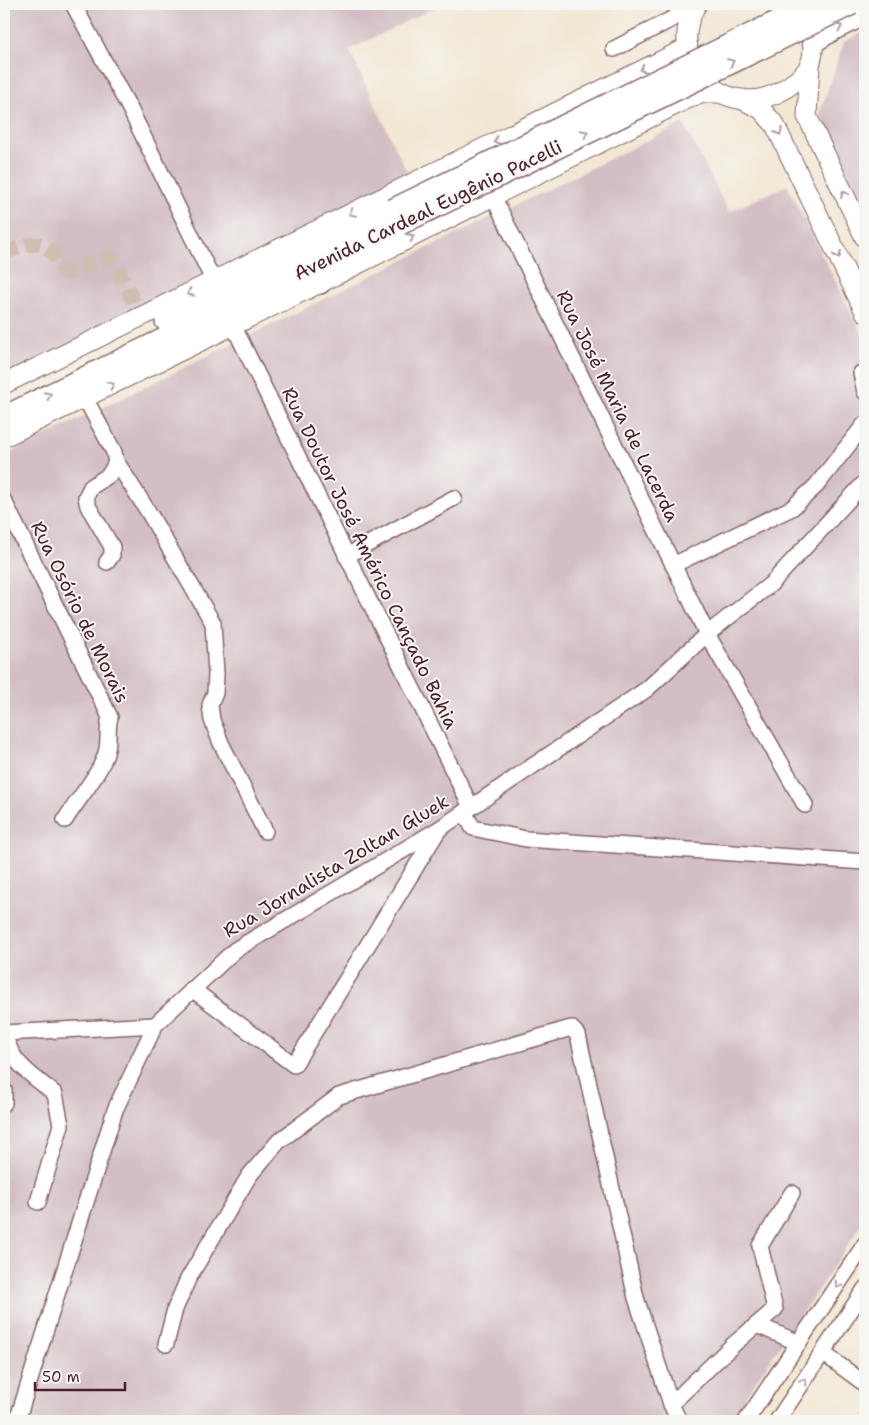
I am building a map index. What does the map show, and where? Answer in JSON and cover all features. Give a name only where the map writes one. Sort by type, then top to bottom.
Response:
[{"type":"highway","name":"Avenida Cardeal Eugênio Pacelli","points":[[4,417],[182,330],[396,217],[813,4]]},
{"type":"highway","name":"Avenida Cardeal Eugênio Pacelli","points":[[4,400],[286,262],[396,217],[852,4]]},
{"type":"highway","points":[[814,42],[834,29],[865,14]]},
{"type":"highway","points":[[214,282],[286,262]]},
{"type":"highway","points":[[182,330],[196,328],[308,284],[320,283]]},
{"type":"main road","points":[[803,4],[812,24],[814,42],[810,66],[807,116],[865,238]]},
{"type":"main road","points":[[696,6],[686,30],[687,48],[693,66],[704,81],[718,92],[743,100],[761,109],[775,125],[865,312]]},
{"type":"main road","name":"Avenida Cardeal Eugênio Pacelli","points":[[4,384],[140,314],[214,282],[687,48]]},
{"type":"main road","points":[[743,100],[763,100],[782,92],[810,66]]},
{"type":"main road","name":"Avenida Cardeal Eugênio Pacelli","points":[[4,437],[320,283],[693,96],[718,92]]},
{"type":"street","points":[[73,4],[130,109],[214,282]]},
{"type":"street","points":[[614,49],[696,6]]},
{"type":"street","name":"Rua José Maria de Lacerda","points":[[493,196],[707,634],[805,805]]},
{"type":"street","name":"Rua Doutor José Américo Cançado Bahia","points":[[234,325],[468,810],[473,828],[526,839],[865,862]]},
{"type":"street","points":[[861,373],[865,392]]},
{"type":"street","points":[[85,398],[114,452],[116,461],[150,513],[213,623],[216,674],[215,693],[210,705],[212,720],[220,743],[265,831]]},
{"type":"street","points":[[673,565],[792,508],[816,486],[865,424]]},
{"type":"street","points":[[107,562],[112,555],[112,548],[88,506],[86,497],[91,487],[109,475],[116,461]]},
{"type":"street","name":"Rua Jornalista Zoltan Gluek","points":[[17,1421],[115,1110],[155,1025],[235,950],[468,810],[647,689],[707,634],[770,584],[865,482]]},
{"type":"street","points":[[346,556],[454,498]]},
{"type":"street","name":"Rua Osório de Morais","points":[[4,501],[110,717],[106,730],[108,748],[100,767],[65,820]]},
{"type":"street","points":[[192,989],[294,1064],[439,828]]},
{"type":"street","points":[[38,1202],[60,1125],[56,1094],[18,1064],[5,1040],[155,1025]]},
{"type":"street","points":[[166,1344],[175,1310],[188,1279],[249,1176],[278,1142],[339,1096],[571,1028],[578,1035],[636,1298],[671,1404],[679,1421]]},
{"type":"street","points":[[4,1090],[4,1103]]},
{"type":"street","points":[[671,1404],[775,1310],[760,1246],[792,1193]]},
{"type":"street","points":[[746,1421],[865,1244]]},
{"type":"street","points":[[777,1421],[865,1289]]},
{"type":"street","points":[[757,1325],[799,1343]]},
{"type":"street","points":[[823,1354],[865,1384]]},
{"type":"shaded area","points":[[4,4],[441,4],[349,50],[409,176],[4,376]]},
{"type":"shaded area","points":[[865,31],[865,211],[820,113],[844,42]]},
{"type":"shaded area","points":[[683,123],[729,212],[787,185],[865,340],[865,1220],[729,1421],[4,1421],[4,456]]},
{"type":"tunnel","points":[[4,253],[25,246],[40,244],[52,252],[65,272],[69,273],[110,256],[138,311]]}]
